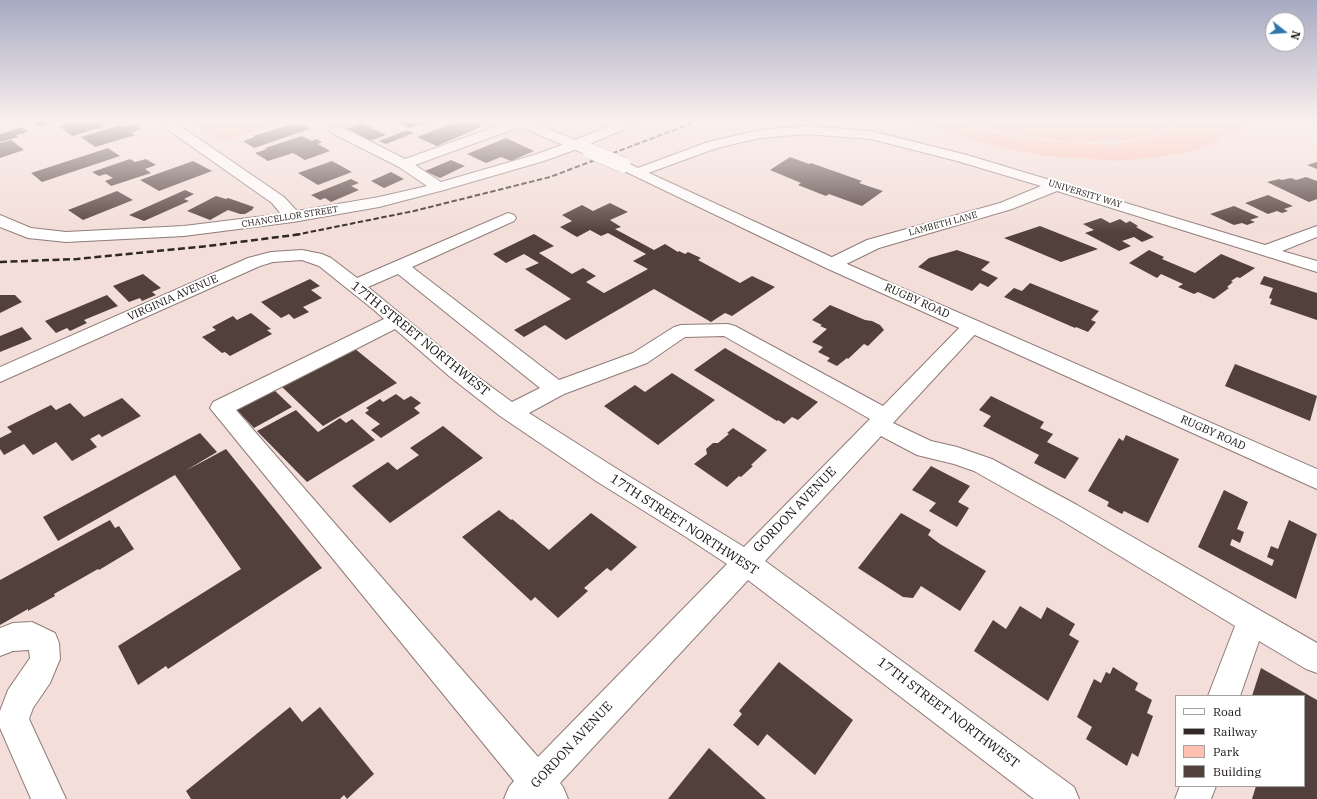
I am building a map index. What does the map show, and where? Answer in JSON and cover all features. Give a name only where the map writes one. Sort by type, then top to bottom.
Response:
[{"type":"street","points":[[218,158],[278,200],[293,217]]},
{"type":"street","points":[[393,158],[439,187]]},
{"type":"street","points":[[404,164],[419,158]]},
{"type":"street","name":"CHANCELLOR STREET","points":[[0,220],[12,227],[28,233],[66,237],[184,231],[293,217],[372,203],[439,187],[538,158]]},
{"type":"street","name":"RUGBY ROAD","points":[[607,158],[640,172],[832,264],[1317,479]]},
{"type":"street","name":"UNIVERSITY WAY","points":[[640,172],[679,158]]},
{"type":"street","name":"UNIVERSITY WAY","points":[[959,158],[1056,186],[1317,267]]},
{"type":"street","name":"LAMBETH LANE","points":[[832,264],[873,244],[1006,206],[1056,186]]},
{"type":"street","points":[[351,282],[399,266],[508,218]]},
{"type":"street","points":[[1266,251],[1317,231]]},
{"type":"street","name":"VIRGINIA AVENUE","points":[[0,375],[254,262],[265,259],[288,255],[302,255],[316,258],[325,262],[351,282]]},
{"type":"street","points":[[399,266],[556,389]]},
{"type":"street","name":"17TH STREET NORTHWEST","points":[[351,282],[456,371],[511,412],[605,474],[696,529],[745,562],[1062,799]]},
{"type":"street","points":[[397,320],[220,408],[536,793]]},
{"type":"street","name":"GORDON AVENUE","points":[[536,793],[745,562],[972,326]]},
{"type":"street","points":[[511,412],[556,389],[640,358],[681,331],[728,330],[881,421],[925,449],[957,456],[983,465],[1068,512],[1317,659]]},
{"type":"street","points":[[1224,695],[1252,621]]},
{"type":"street","points":[[0,642],[13,637],[32,636],[44,643],[45,659],[39,672],[7,718],[48,799]]},
{"type":"street","points":[[1192,799],[1198,787]]},
{"type":"green space","points":[[1078,158],[1147,158],[1120,161]]},
{"type":"building","points":[[76,158],[113,158],[42,182],[31,173]]},
{"type":"building","points":[[264,158],[276,158],[268,161]]},
{"type":"building","points":[[476,158],[498,158],[486,163]]},
{"type":"building","points":[[504,158],[517,158],[511,161]]},
{"type":"building","points":[[788,158],[793,158],[862,181],[859,183],[883,191],[862,206],[829,194],[826,196],[798,185],[801,183],[770,170]]},
{"type":"building","points":[[130,159],[135,162],[146,159],[156,165],[145,169],[151,173],[111,186],[105,181],[113,178],[106,174],[99,176],[92,172]]},
{"type":"building","points":[[451,160],[465,166],[440,178],[425,171]]},
{"type":"building","points":[[193,161],[212,171],[159,191],[140,180]]},
{"type":"building","points":[[332,161],[352,172],[318,185],[298,173]]},
{"type":"building","points":[[1317,162],[1317,169],[1307,165]]},
{"type":"building","points":[[391,172],[404,179],[384,188],[371,181]]},
{"type":"building","points":[[1306,177],[1317,181],[1317,199],[1309,202],[1267,182],[1291,178],[1296,180]]},
{"type":"building","points":[[351,179],[359,183],[351,186],[359,190],[331,202],[325,198],[320,200],[311,195]]},
{"type":"building","points":[[185,190],[194,194],[184,199],[189,201],[144,221],[129,215]]},
{"type":"building","points":[[117,191],[133,200],[83,220],[68,210]]},
{"type":"building","points":[[1268,195],[1293,206],[1284,209],[1288,211],[1282,213],[1277,211],[1268,214],[1245,203]]},
{"type":"building","points":[[216,196],[226,199],[228,198],[254,207],[245,214],[228,210],[210,220],[187,211]]},
{"type":"building","points":[[610,203],[628,212],[610,220],[621,227],[615,229],[654,250],[665,244],[678,252],[679,251],[685,254],[688,252],[701,258],[698,260],[740,283],[752,276],[775,287],[732,316],[725,313],[711,322],[654,289],[566,340],[545,325],[524,337],[514,330],[571,299],[525,269],[539,263],[524,254],[506,263],[493,254],[534,234],[554,246],[539,253],[572,274],[583,268],[596,276],[586,282],[604,293],[648,269],[633,261],[646,254],[608,233],[601,236],[590,230],[577,237],[560,227],[572,221],[562,215],[582,205],[593,211]]},
{"type":"building","points":[[1234,206],[1259,217],[1250,220],[1255,222],[1247,225],[1242,223],[1234,225],[1210,214]]},
{"type":"building","points":[[1101,218],[1110,223],[1120,219],[1126,223],[1130,221],[1138,226],[1136,227],[1154,237],[1142,242],[1134,237],[1122,241],[1131,246],[1119,251],[1085,233],[1094,230],[1083,224]]},
{"type":"building","points":[[1040,226],[1098,249],[1061,262],[1004,238]]},
{"type":"building","points":[[957,250],[990,262],[981,270],[998,278],[988,287],[980,283],[972,291],[918,267],[929,258]]},
{"type":"building","points":[[1149,250],[1164,257],[1162,259],[1195,273],[1221,254],[1255,268],[1240,278],[1237,277],[1231,281],[1233,282],[1227,287],[1229,288],[1214,299],[1198,292],[1194,294],[1178,287],[1183,284],[1161,274],[1157,278],[1129,263]]},
{"type":"building","points":[[143,274],[161,288],[152,292],[156,295],[142,301],[140,298],[129,302],[113,286]]},
{"type":"building","points":[[1264,276],[1317,293],[1317,320],[1270,304],[1272,299],[1269,298],[1273,288],[1260,284]]},
{"type":"building","points":[[310,279],[320,286],[311,290],[322,298],[303,307],[309,312],[294,319],[289,314],[281,318],[261,302]]},
{"type":"building","points":[[1030,283],[1099,311],[1091,320],[1096,322],[1088,332],[1076,327],[1075,328],[1004,297],[1014,288],[1022,291]]},
{"type":"building","points":[[0,295],[15,295],[22,302],[0,313]]},
{"type":"building","points":[[107,295],[118,306],[84,320],[87,323],[70,331],[67,328],[56,333],[45,321]]},
{"type":"building","points":[[830,305],[865,320],[872,321],[880,325],[884,330],[868,346],[864,344],[848,359],[847,358],[837,366],[827,361],[830,358],[818,352],[823,347],[812,342],[827,329],[812,320]]},
{"type":"building","points":[[251,313],[271,329],[267,330],[272,334],[230,356],[225,352],[222,353],[202,337],[216,330],[212,327],[233,316],[237,320]]},
{"type":"building","points":[[22,327],[32,339],[0,352],[0,336]]},
{"type":"building","points":[[354,348],[397,383],[323,426],[281,386]]},
{"type":"building","points":[[725,348],[818,402],[798,420],[792,417],[784,424],[694,370]]},
{"type":"building","points":[[1235,364],[1317,396],[1310,421],[1225,386]]},
{"type":"building","points":[[672,373],[715,400],[658,445],[604,406],[635,385],[645,392]]},
{"type":"building","points":[[273,389],[292,407],[254,428],[236,409]]},
{"type":"building","points":[[396,394],[404,400],[411,396],[421,403],[414,408],[420,413],[381,438],[371,430],[380,424],[365,413],[369,410],[366,408],[380,399],[383,402]]},
{"type":"building","points":[[991,396],[1044,422],[1040,428],[1053,434],[1047,442],[1079,458],[1065,479],[1034,463],[1039,455],[983,426],[991,416],[979,410]]},
{"type":"building","points":[[122,398],[141,416],[102,437],[99,434],[90,439],[97,447],[72,461],[56,442],[33,455],[24,444],[4,455],[0,449],[0,438],[12,432],[7,427],[51,405],[56,410],[70,403],[84,417]]},
{"type":"building","points":[[296,410],[318,432],[340,418],[346,423],[352,419],[375,440],[307,482],[257,431]]},
{"type":"building","points":[[443,426],[483,458],[390,523],[352,486],[388,462],[397,470],[419,455],[410,448]]},
{"type":"building","points":[[733,428],[767,450],[751,465],[753,466],[727,487],[694,464],[707,454],[706,449],[713,443],[718,443],[729,434],[727,433]]},
{"type":"building","points":[[200,433],[217,452],[185,471],[226,449],[322,568],[168,669],[166,666],[138,685],[118,646],[241,569],[175,475],[58,541],[43,517]]},
{"type":"building","points":[[1126,435],[1179,459],[1148,523],[1124,511],[1122,514],[1107,506],[1109,502],[1088,491],[1119,438],[1123,441]]},
{"type":"building","points":[[931,466],[970,486],[958,502],[969,508],[957,527],[929,511],[936,503],[912,490]]},
{"type":"building","points":[[1224,490],[1248,502],[1237,529],[1244,532],[1240,543],[1232,539],[1230,545],[1272,566],[1274,560],[1267,557],[1271,546],[1278,549],[1289,520],[1317,534],[1296,599],[1198,547]]},
{"type":"building","points":[[499,510],[549,550],[591,513],[637,547],[611,571],[607,568],[584,588],[588,591],[558,618],[535,597],[531,601],[462,537]]},
{"type":"building","points":[[901,513],[931,530],[928,535],[940,544],[986,571],[960,611],[921,586],[913,598],[903,597],[858,568]]},
{"type":"building","points":[[110,520],[115,528],[119,526],[134,549],[54,594],[55,596],[0,625],[0,580]]},
{"type":"building","points":[[1020,606],[1041,619],[1047,607],[1075,624],[1069,635],[1079,641],[1048,701],[974,651],[993,620],[1006,629]]},
{"type":"building","points":[[779,662],[853,720],[815,775],[767,734],[758,746],[733,725],[742,714],[739,711]]},
{"type":"building","points":[[1113,667],[1138,683],[1135,690],[1152,700],[1147,713],[1153,716],[1138,757],[1132,753],[1127,766],[1086,739],[1092,727],[1077,717],[1094,679],[1101,683],[1106,672],[1110,674]]},
{"type":"building","points":[[1261,668],[1317,700],[1317,799],[1252,799],[1256,787],[1305,787],[1305,695],[1252,695]]},
{"type":"building","points":[[290,707],[302,722],[320,707],[374,774],[347,799],[344,795],[340,799],[191,799],[186,791]]},
{"type":"building","points":[[709,748],[766,799],[668,799]]},
{"type":"railway","points":[[296,235],[414,211],[550,177],[599,158]]},
{"type":"railway","points":[[296,235],[302,234]]},
{"type":"railway","points":[[0,262],[77,259],[208,246],[296,235]]}]
